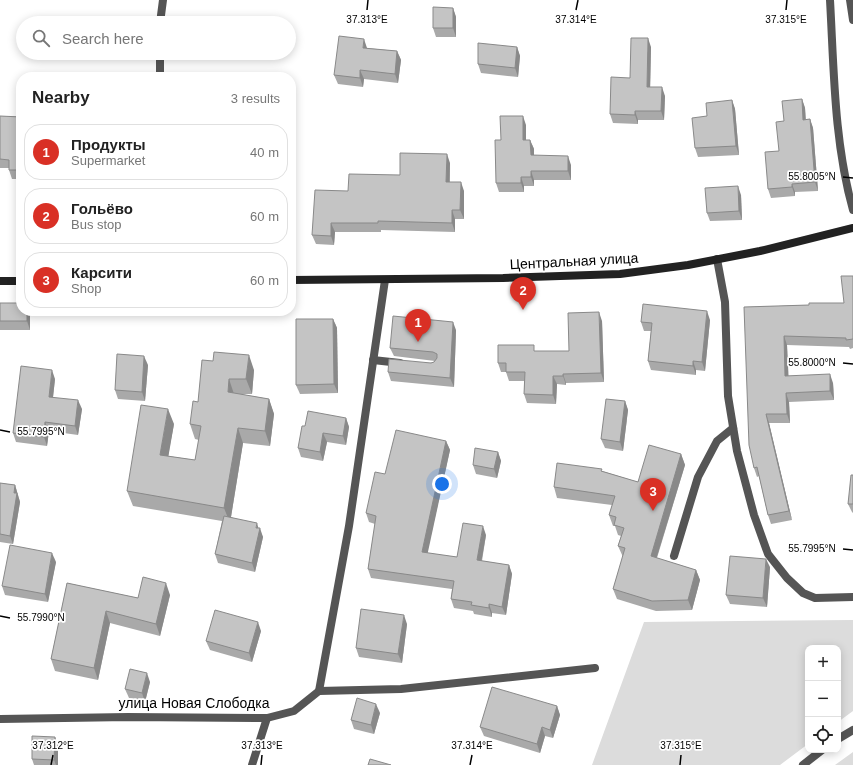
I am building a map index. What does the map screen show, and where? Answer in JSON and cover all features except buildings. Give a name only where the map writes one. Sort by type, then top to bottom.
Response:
[{"type":"main road","name":"Центральная улица","points":[[296,280],[503,278],[620,274],[688,265],[760,251],[853,228]]},
{"type":"main road","points":[[0,280],[16,280]]},
{"type":"street","points":[[161,16],[163,0]]},
{"type":"street","points":[[830,0],[837,118],[846,180],[853,206]]},
{"type":"street","points":[[850,0],[853,20]]},
{"type":"street","points":[[160,60],[160,72]]},
{"type":"street","points":[[718,259],[725,302],[728,396],[733,428],[737,451],[754,515],[768,554],[787,578],[803,593],[815,598],[853,597]]},
{"type":"street","points":[[385,280],[349,526],[319,691],[401,689],[595,668]]},
{"type":"street","points":[[373,360],[407,364]]},
{"type":"street","points":[[674,556],[698,477],[717,441],[733,428]]},
{"type":"street","name":"улица Новая Слободка","points":[[0,719],[128,717],[267,718],[294,711],[319,691]]},
{"type":"street","points":[[252,765],[267,718]]},
{"type":"street","points":[[841,737],[853,730]]},
{"type":"street","points":[[802,765],[818,753]]},
{"type":"shaded area","points":[[853,620],[853,711],[841,720],[841,645],[805,645],[805,746],[780,765],[592,765],[644,622]]},
{"type":"shaded area","points":[[853,752],[853,765],[835,765]]},
{"type":"place","name":"Гольёво","points":[[523,310]]},
{"type":"place","name":"Продукты","points":[[418,342]]},
{"type":"place","name":"Карсити","points":[[653,511]]}]
